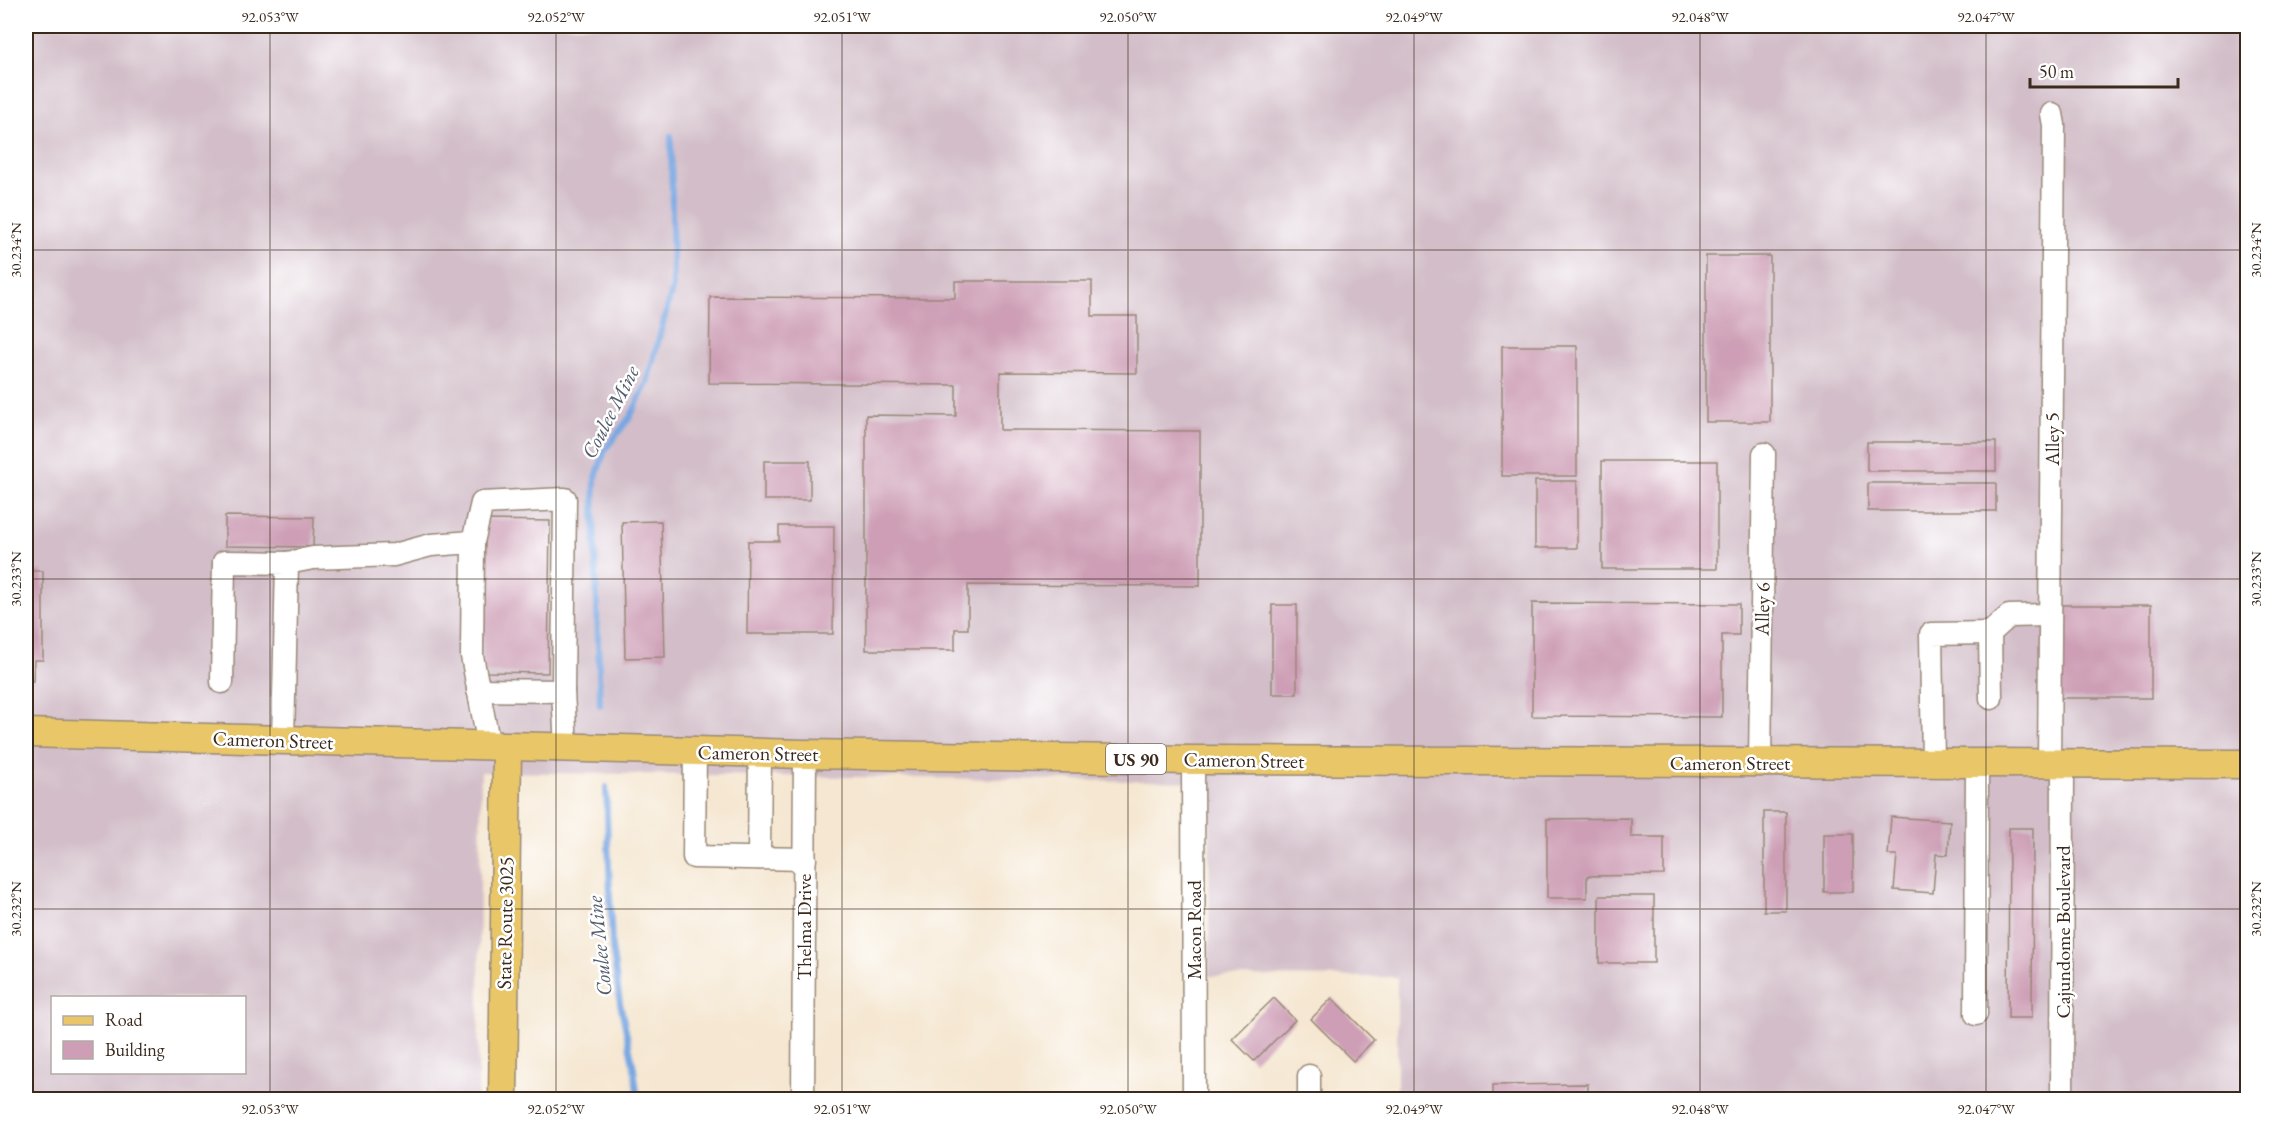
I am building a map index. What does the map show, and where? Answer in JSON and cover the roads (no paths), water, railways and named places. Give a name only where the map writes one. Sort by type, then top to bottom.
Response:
[{"type":"main road","name":"Cameron Street","points":[[26,733],[805,754],[1193,760],[1760,764],[2247,764]]},
{"type":"main road","name":"State Route 3025","points":[[498,746],[503,1100]]},
{"type":"street","name":"Alley 5","points":[[2052,114],[2054,125],[2050,615],[2056,764]]},
{"type":"street","name":"Alley 6","points":[[1760,764],[1764,454]]},
{"type":"street","points":[[498,746],[478,690],[472,656],[472,542],[482,503],[565,499],[563,691],[566,748]]},
{"type":"street","points":[[222,682],[224,562],[287,563],[313,558],[394,555],[431,545],[472,542]]},
{"type":"street","points":[[283,740],[287,563]]},
{"type":"street","points":[[1933,763],[1932,634],[1990,633],[2009,616],[2050,615]]},
{"type":"street","points":[[1990,633],[1991,698]]},
{"type":"street","points":[[478,690],[563,691]]},
{"type":"street","points":[[695,751],[694,857],[805,859]]},
{"type":"street","points":[[759,858],[760,752]]},
{"type":"street","name":"Thelma Drive","points":[[803,1100],[805,754]]},
{"type":"street","name":"Macon Road","points":[[1193,760],[1194,1100]]},
{"type":"street","points":[[1976,1014],[1977,764]]},
{"type":"street","name":"Cajundome Boulevard","points":[[2056,764],[2062,1100]]},
{"type":"street","points":[[1309,1076],[1309,1100]]},
{"type":"waterway","name":"Coulee Mine","points":[[600,705],[595,480],[605,450],[630,417],[647,383],[673,286],[671,136]]},
{"type":"waterway","name":"Coulee Mine","points":[[606,787],[612,947],[638,1100]]}]
